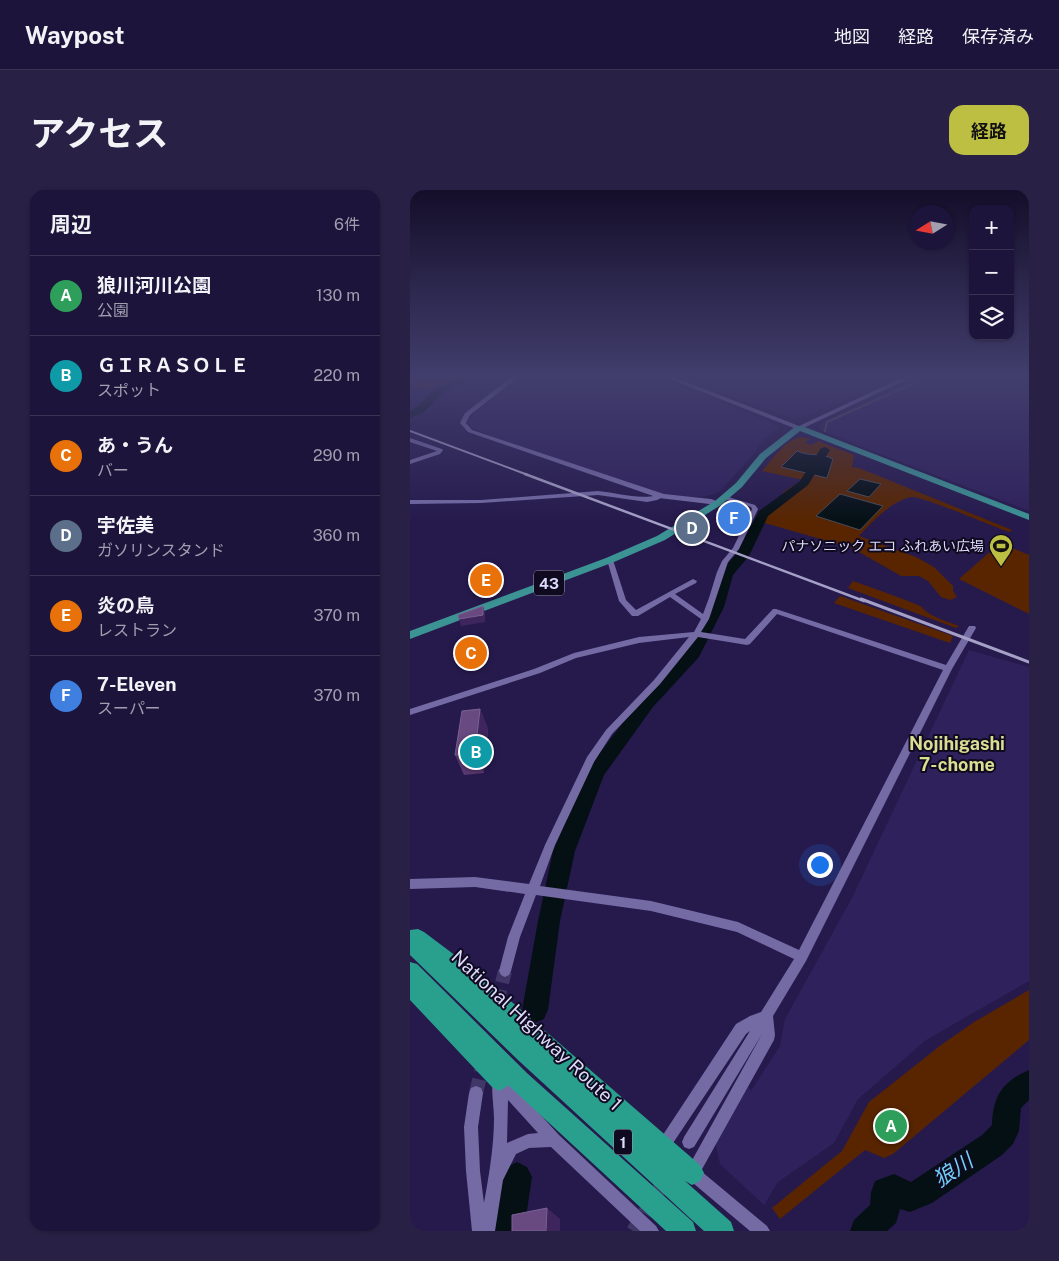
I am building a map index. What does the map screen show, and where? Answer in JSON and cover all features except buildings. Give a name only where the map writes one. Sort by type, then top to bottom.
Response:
[{"type":"highway","points":[[410,941],[418,938],[469,978],[692,1172]]},
{"type":"highway","name":"National Highway Route 1","points":[[410,941],[524,1053],[722,1231]]},
{"type":"highway","name":"1","points":[[410,971],[510,1081],[684,1231]]},
{"type":"highway","points":[[410,986],[510,1081]]},
{"type":"main road","name":"43","points":[[410,635],[610,560],[661,538],[722,500],[739,485],[763,456],[799,428]]},
{"type":"main road","points":[[799,428],[1029,517]]},
{"type":"street","points":[[464,425],[470,431],[662,496],[681,500],[722,500],[753,506],[755,509],[736,549],[725,561],[720,572],[701,635],[609,732],[590,760],[550,845],[534,891],[514,937],[505,971]]},
{"type":"street","points":[[790,425],[799,428],[806,425]]},
{"type":"street","points":[[410,440],[440,450],[438,453],[410,462]]},
{"type":"street","points":[[410,502],[448,503],[598,493],[650,500],[662,496]]},
{"type":"street","points":[[610,560],[623,600],[635,614],[693,581]]},
{"type":"street","points":[[670,594],[705,618]]},
{"type":"street","points":[[410,712],[537,671],[574,656],[639,640],[701,635],[747,642],[776,610],[948,670]]},
{"type":"street","points":[[689,1142],[802,957],[948,670],[972,628]]},
{"type":"street","points":[[410,884],[475,882],[651,906],[738,927],[802,957]]},
{"type":"street","points":[[662,1147],[741,1029],[754,1020],[767,1017]]},
{"type":"street","points":[[762,1231],[692,1172],[769,1034],[767,1017]]},
{"type":"street","points":[[510,1081],[554,1140],[651,1231]]},
{"type":"street","points":[[487,1231],[495,1182],[502,1100],[510,1081]]},
{"type":"street","points":[[476,1093],[471,1127],[473,1171],[480,1231]]},
{"type":"street","points":[[495,1182],[511,1149],[528,1141],[554,1140]]},
{"type":"shaded area","points":[[470,425],[775,425],[778,428],[757,446],[757,450],[722,489],[715,494],[702,497],[670,496],[493,437]]},
{"type":"shaded area","points":[[821,425],[1029,425],[1029,511],[875,452],[823,431],[820,428]]},
{"type":"shaded area","points":[[801,437],[811,439],[805,442],[811,445],[818,441],[854,455],[852,467],[859,468],[1012,530],[1009,532],[942,506],[911,497],[903,499],[889,508],[876,518],[859,536],[916,557],[934,567],[953,586],[953,591],[957,597],[950,600],[941,597],[928,581],[919,576],[901,576],[852,548],[761,522],[764,516],[788,495],[782,493],[803,480],[762,471],[784,446]]},
{"type":"shaded area","points":[[797,451],[833,459],[827,478],[781,467]]},
{"type":"shaded area","points":[[860,479],[881,484],[869,497],[847,491]]},
{"type":"shaded area","points":[[840,494],[883,506],[860,530],[816,516]]},
{"type":"shaded area","name":"パナソニック エコ ふれあい広場","points":[[1000,543],[1029,555],[1029,614],[959,579]]},
{"type":"shaded area","points":[[853,581],[919,606],[935,617],[959,626],[956,628],[848,588]]},
{"type":"shaded area","points":[[840,596],[953,636],[950,643],[834,603]]},
{"type":"shaded area","points":[[969,650],[1029,667],[1029,981],[926,1040],[858,1099],[834,1143],[778,1182],[764,1205],[720,1164],[715,1141],[748,1086],[751,1091],[780,1046],[785,1019],[852,898]]},
{"type":"shaded area","points":[[1029,990],[1029,1040],[893,1154],[884,1158],[865,1150],[780,1219],[772,1208],[842,1151],[869,1102],[941,1045],[974,1022]]},
{"type":"waterway","points":[[825,431],[826,425]]},
{"type":"waterway","points":[[535,1010],[549,921],[564,851],[596,772],[647,703],[693,653],[717,607],[726,574],[742,556],[763,514],[804,483],[825,450]]},
{"type":"waterway","name":"狼川","points":[[865,1231],[885,1212],[886,1192],[894,1189],[906,1197],[915,1195],[986,1150],[998,1140],[1005,1129],[1007,1107],[1011,1098],[1029,1084]]},
{"type":"waterway","points":[[509,1231],[517,1177]]},
{"type":"tunnel","points":[[497,1003],[505,971]]},
{"type":"tunnel","points":[[476,1093],[483,1064]]},
{"type":"tunnel","points":[[633,1231],[665,1180]]},
{"type":"railway","points":[[410,431],[528,475]]},
{"type":"railway","points":[[525,474],[864,601]]},
{"type":"railway","points":[[861,599],[1029,662]]},
{"type":"place","name":"7-Eleven","points":[[734,518]]},
{"type":"place","name":"宇佐美","points":[[692,528]]},
{"type":"place","name":"パナソニック エコ ふれあい広場","points":[[1001,567]]},
{"type":"place","name":"炎の鳥","points":[[486,580]]},
{"type":"place","name":"あ・うん","points":[[471,653]]},
{"type":"place","name":"ＧＩＲＡＳＯＬＥ","points":[[476,752]]},
{"type":"place","name":"狼川河川公園","points":[[891,1126]]},
{"type":"district","name":"Nojihigashi 7-chome","points":[[957,753]]}]
